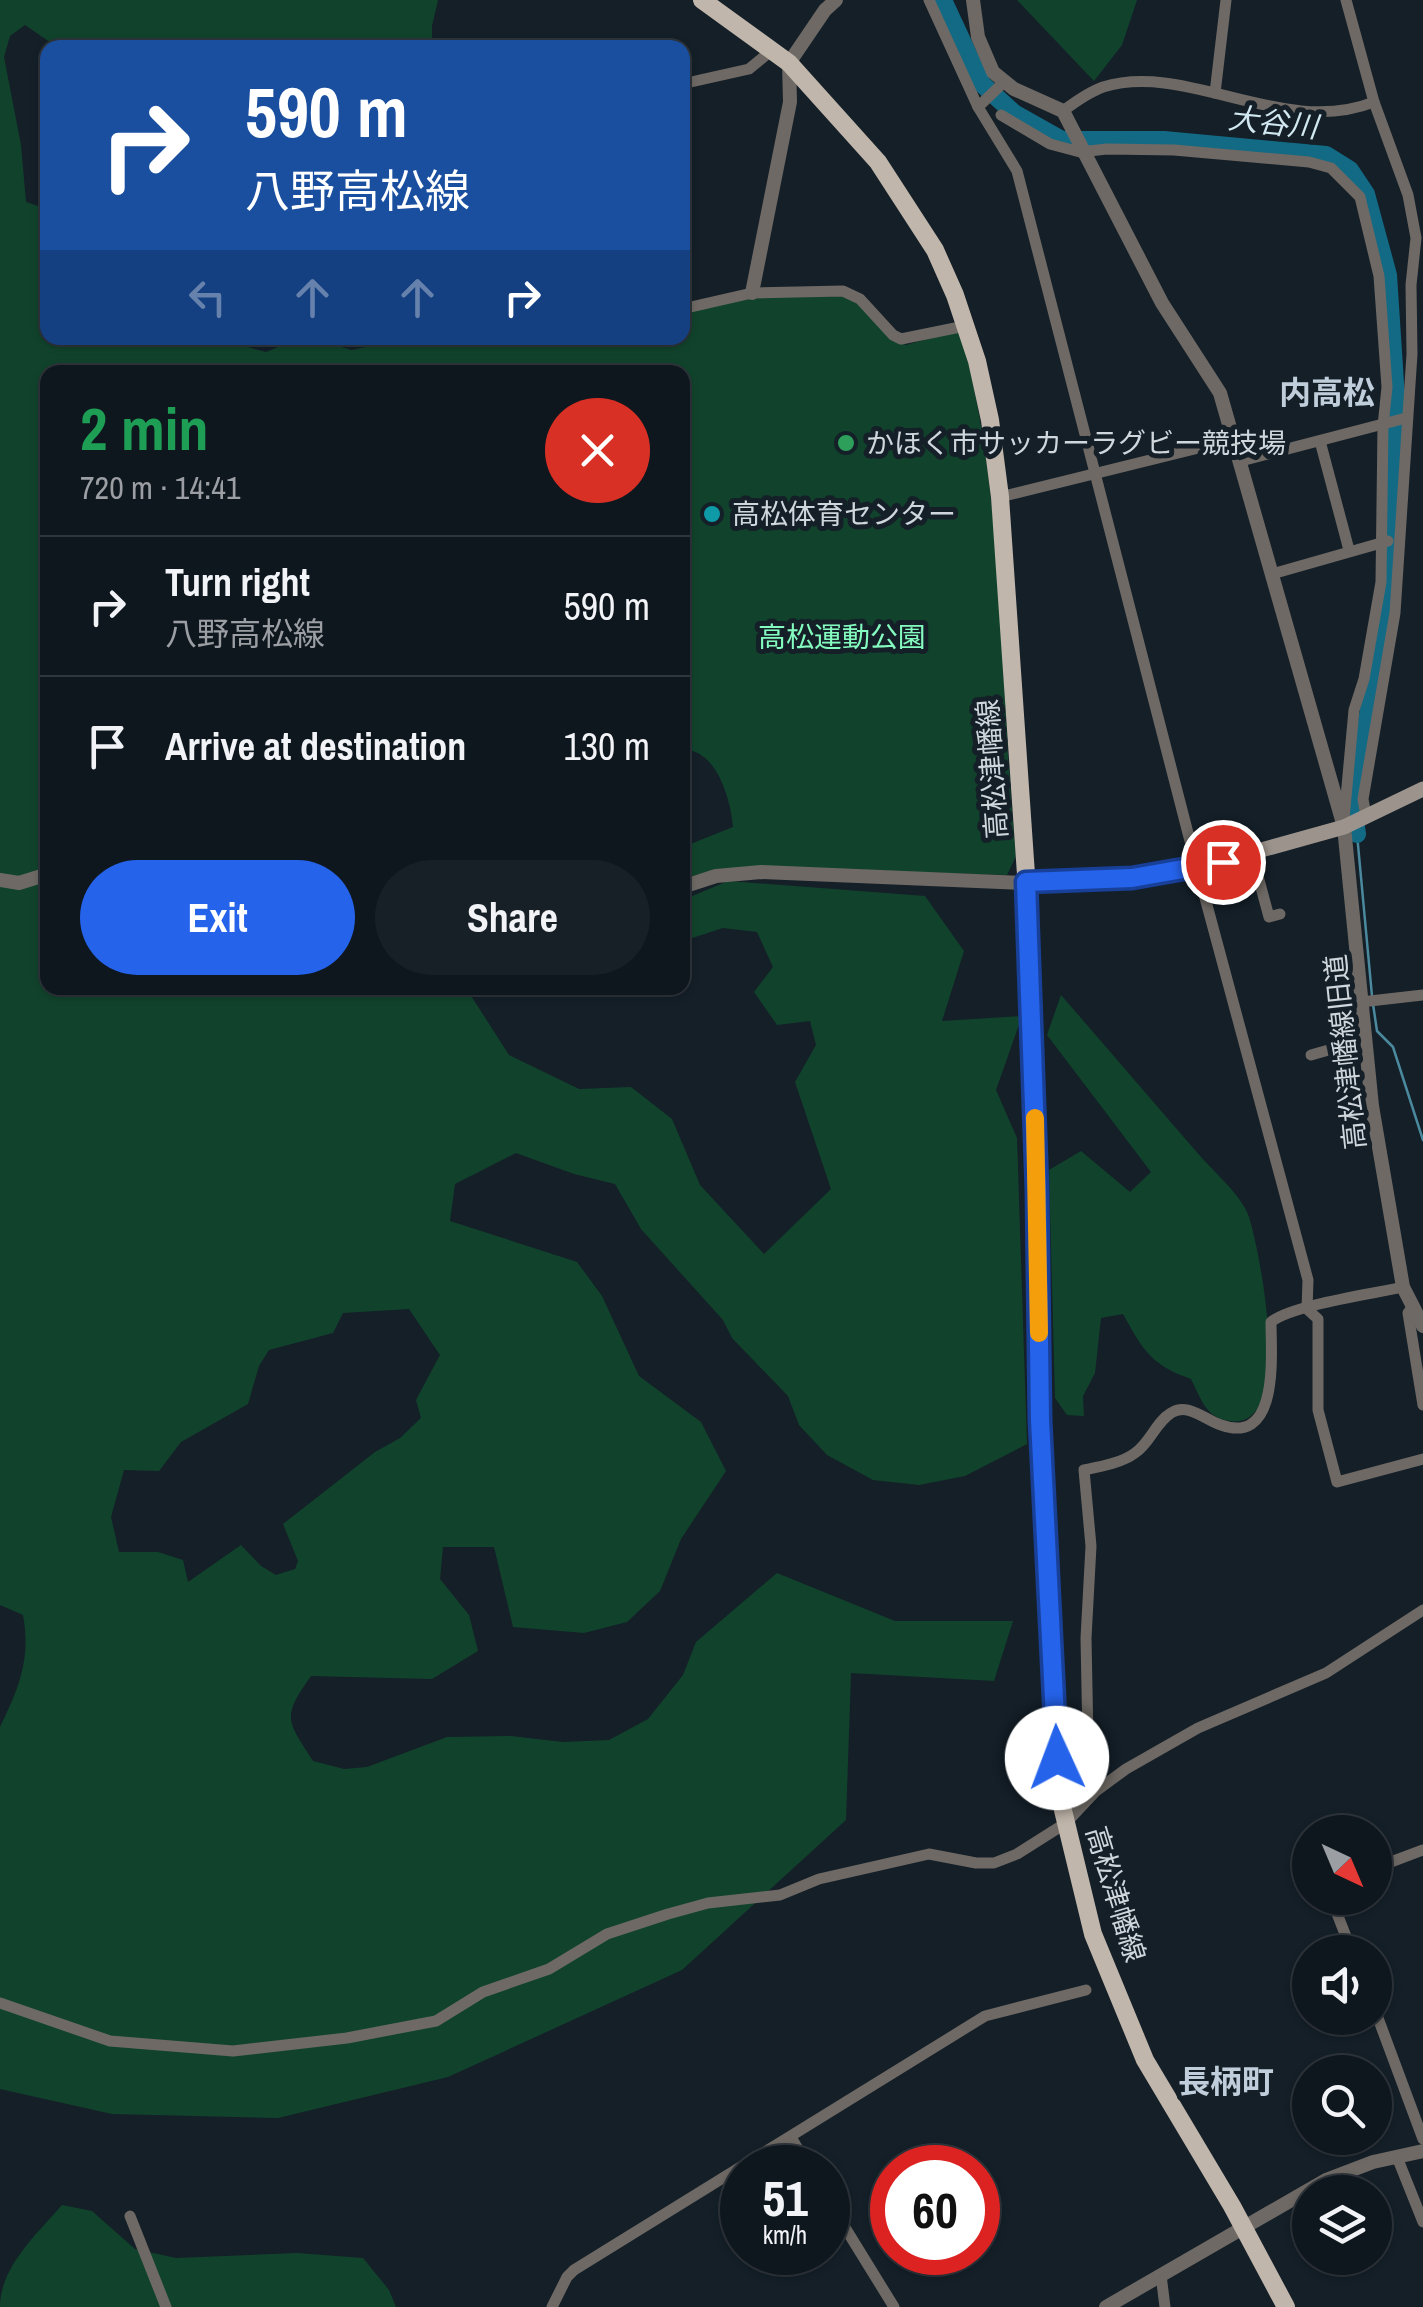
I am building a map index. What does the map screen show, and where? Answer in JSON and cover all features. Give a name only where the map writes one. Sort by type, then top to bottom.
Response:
[{"type":"main road","name":"高松津幡線","points":[[702,0],[789,63],[846,124],[910,208],[935,250],[966,326],[990,420],[1000,497],[1026,882],[1037,1171],[1040,1420],[1057,1758],[1066,1823],[1094,1934],[1144,2060],[1286,2307]]},
{"type":"main road","points":[[1026,882],[1132,878],[1197,868],[1355,822],[1423,789]]},
{"type":"street","points":[[752,293],[790,102],[789,63],[836,0]]},
{"type":"street","points":[[929,0],[980,106],[1017,171],[1308,1280],[1307,1308],[1318,1319],[1318,1410],[1337,1482],[1423,1460]]},
{"type":"street","points":[[973,0],[983,54],[1000,86],[1062,111],[1102,87],[1142,81],[1278,109],[1328,112],[1374,102]]},
{"type":"street","points":[[1215,93],[1226,0]]},
{"type":"street","points":[[1346,0],[1374,102],[1408,195],[1416,238],[1410,285],[1412,354],[1391,540],[1349,744],[1355,822]]},
{"type":"street","points":[[690,82],[749,69],[772,50]]},
{"type":"street","points":[[980,106],[1000,86]]},
{"type":"street","name":"高松津幡線旧道","points":[[1062,111],[1162,303],[1220,394],[1272,574],[1355,822],[1353,894],[1369,1001],[1364,1040],[1403,1286],[1423,1326]]},
{"type":"street","points":[[1001,114],[1050,144],[1309,162],[1331,168],[1360,197],[1378,276],[1387,386],[1385,425],[1394,613],[1364,799],[1355,822]]},
{"type":"street","points":[[690,307],[752,293],[852,294],[901,340],[966,326]]},
{"type":"street","points":[[1241,461],[1404,419]]},
{"type":"street","points":[[1000,497],[1235,439]]},
{"type":"street","points":[[1320,441],[1349,550]]},
{"type":"street","points":[[1272,574],[1391,540]]},
{"type":"street","points":[[1252,854],[1268,916],[1280,914]]},
{"type":"street","points":[[690,884],[716,876],[762,872],[1026,882]]},
{"type":"street","points":[[0,880],[19,882],[40,876]]},
{"type":"street","points":[[1369,1001],[1423,995]]},
{"type":"street","points":[[1311,1054],[1364,1040]]},
{"type":"street","points":[[1057,1758],[1080,1752],[1088,1740],[1086,1638],[1092,1546],[1084,1470],[1136,1454],[1168,1414],[1180,1409],[1233,1428],[1246,1426],[1260,1417],[1266,1403],[1274,1349],[1271,1322],[1276,1317],[1403,1286]]},
{"type":"street","points":[[1413,1306],[1408,1314],[1423,1405]]},
{"type":"street","points":[[0,2004],[110,2041],[233,2051],[347,2038],[436,2020],[483,1992],[549,1969],[607,1934],[668,1914],[708,1903],[780,1895],[819,1880],[929,1854],[976,1864],[1017,1854],[1066,1823],[1096,1791],[1126,1769],[1198,1728],[1326,1672],[1423,1610]]},
{"type":"street","points":[[1392,1862],[1423,1850]]},
{"type":"street","points":[[552,2307],[574,2270],[985,2016],[1086,1990]]},
{"type":"street","points":[[1384,2035],[1423,2139]]},
{"type":"street","points":[[791,2137],[796,2145]]},
{"type":"street","points":[[1106,2307],[1326,2180],[1374,2162],[1423,2150]]},
{"type":"street","points":[[1397,2156],[1423,2222]]},
{"type":"street","points":[[130,2216],[166,2307]]},
{"type":"street","points":[[850,2236],[894,2307]]},
{"type":"street","points":[[1160,2275],[1165,2307]]},
{"type":"green space","name":"高松運動公園","points":[[0,0],[438,0],[432,40],[47,40],[25,25],[10,36],[4,57],[21,145],[26,202],[40,207],[40,345],[240,345],[266,352],[283,345],[334,345],[352,350],[374,345],[690,345],[690,312],[745,297],[851,296],[894,340],[906,345],[960,330],[975,394],[994,525],[1016,856],[1007,875],[763,867],[690,877],[690,844],[733,827],[720,778],[704,757],[690,751],[690,365],[40,365],[40,995],[470,995],[509,1055],[579,1089],[631,1087],[672,1119],[700,1185],[764,1254],[831,1189],[795,1082],[816,1045],[810,1021],[777,1025],[754,992],[773,967],[757,932],[723,928],[690,939],[690,897],[728,881],[925,896],[964,951],[942,1021],[1022,1016],[996,1090],[1017,1138],[1027,1444],[965,1476],[919,1485],[873,1480],[827,1455],[799,1425],[788,1396],[732,1338],[723,1320],[641,1229],[615,1184],[516,1153],[455,1184],[450,1221],[577,1262],[602,1296],[639,1376],[701,1422],[726,1471],[681,1539],[660,1591],[627,1622],[584,1633],[513,1627],[494,1547],[443,1547],[440,1579],[469,1615],[478,1651],[432,1679],[311,1676],[295,1701],[293,1727],[313,1761],[344,1769],[367,1767],[447,1737],[609,1740],[648,1719],[683,1675],[696,1642],[777,1573],[895,1621],[1013,1621],[994,1681],[851,1673],[846,1820],[682,1970],[448,2077],[278,2118],[112,2114],[0,2089],[0,1727],[18,1686],[24,1659],[23,1615],[0,1605]],"holes":[[[409,1309],[440,1355],[416,1400],[421,1418],[400,1438],[375,1452],[283,1524],[298,1561],[295,1569],[276,1575],[241,1545],[188,1582],[183,1560],[158,1552],[119,1552],[111,1517],[124,1470],[159,1471],[181,1442],[248,1404],[259,1366],[269,1350],[333,1333],[343,1313]]]},
{"type":"green space","points":[[1017,0],[1137,0],[1122,45],[1094,81]]},
{"type":"green space","points":[[1061,995],[1246,1209],[1260,1265],[1268,1336],[1268,1370],[1262,1398],[1250,1417],[1230,1421],[1210,1412],[1191,1379],[1157,1362],[1123,1314],[1101,1318],[1095,1373],[1083,1396],[1084,1416],[1067,1415],[1055,1398],[1049,1170],[1081,1151],[1130,1192],[1151,1172],[1047,1035]]},
{"type":"green space","points":[[62,2205],[92,2211],[135,2249],[176,2258],[297,2253],[363,2258],[389,2290],[396,2307],[0,2307],[13,2265]]},
{"type":"waterway","name":"大谷川","points":[[943,0],[982,84],[1014,113],[1062,140],[1164,140],[1326,155],[1350,170],[1366,194],[1388,275],[1396,398],[1388,595],[1353,806],[1357,834]]},
{"type":"waterway","points":[[1357,834],[1372,996]]},
{"type":"waterway","points":[[1373,1004],[1377,1031],[1393,1047],[1423,1140]]},
{"type":"slow traffic","points":[[1035,1118],[1039,1333]]},
{"type":"place","name":"かほく市サッカーラグビー競技場","points":[[846,443]]},
{"type":"place","name":"高松体育センター","points":[[712,514]]},
{"type":"district","name":"内高松","points":[[1327,393]]},
{"type":"district","name":"長柄町","points":[[1226,2082]]},
{"type":"route","points":[[1057,1758],[1040,1420],[1026,882],[1132,878],[1223,862]]}]
